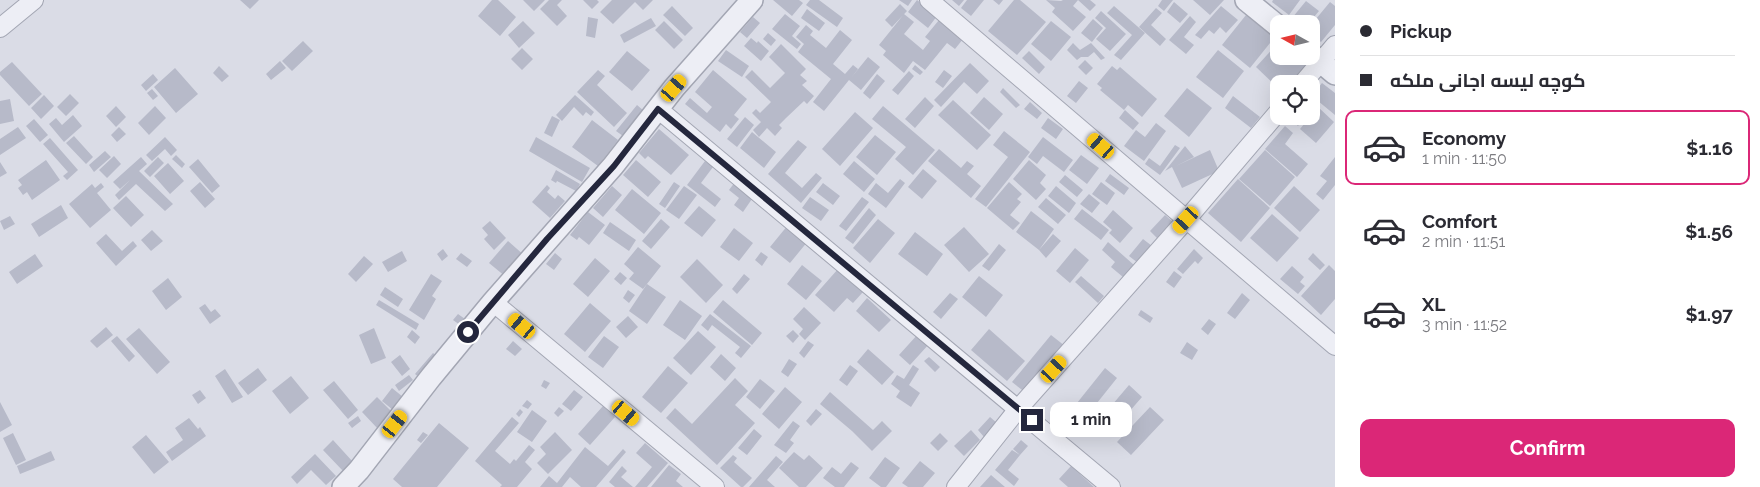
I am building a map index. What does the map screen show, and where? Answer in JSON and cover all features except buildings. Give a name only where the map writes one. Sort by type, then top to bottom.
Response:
[{"type":"street","points":[[0,28],[34,0]]},
{"type":"street","points":[[343,487],[359,470],[492,302],[614,166],[674,88],[752,0]]},
{"type":"street","points":[[929,0],[1335,346]]},
{"type":"street","points":[[1246,0],[1270,20]]},
{"type":"street","points":[[1311,75],[1322,64],[1335,44]]},
{"type":"street","points":[[658,109],[1111,487]]},
{"type":"street","points":[[956,487],[1018,409],[1186,220],[1270,122]]},
{"type":"street","points":[[492,302],[715,487]]},
{"type":"route","points":[[468,332],[547,239],[614,166],[658,109],[1032,420]]}]
